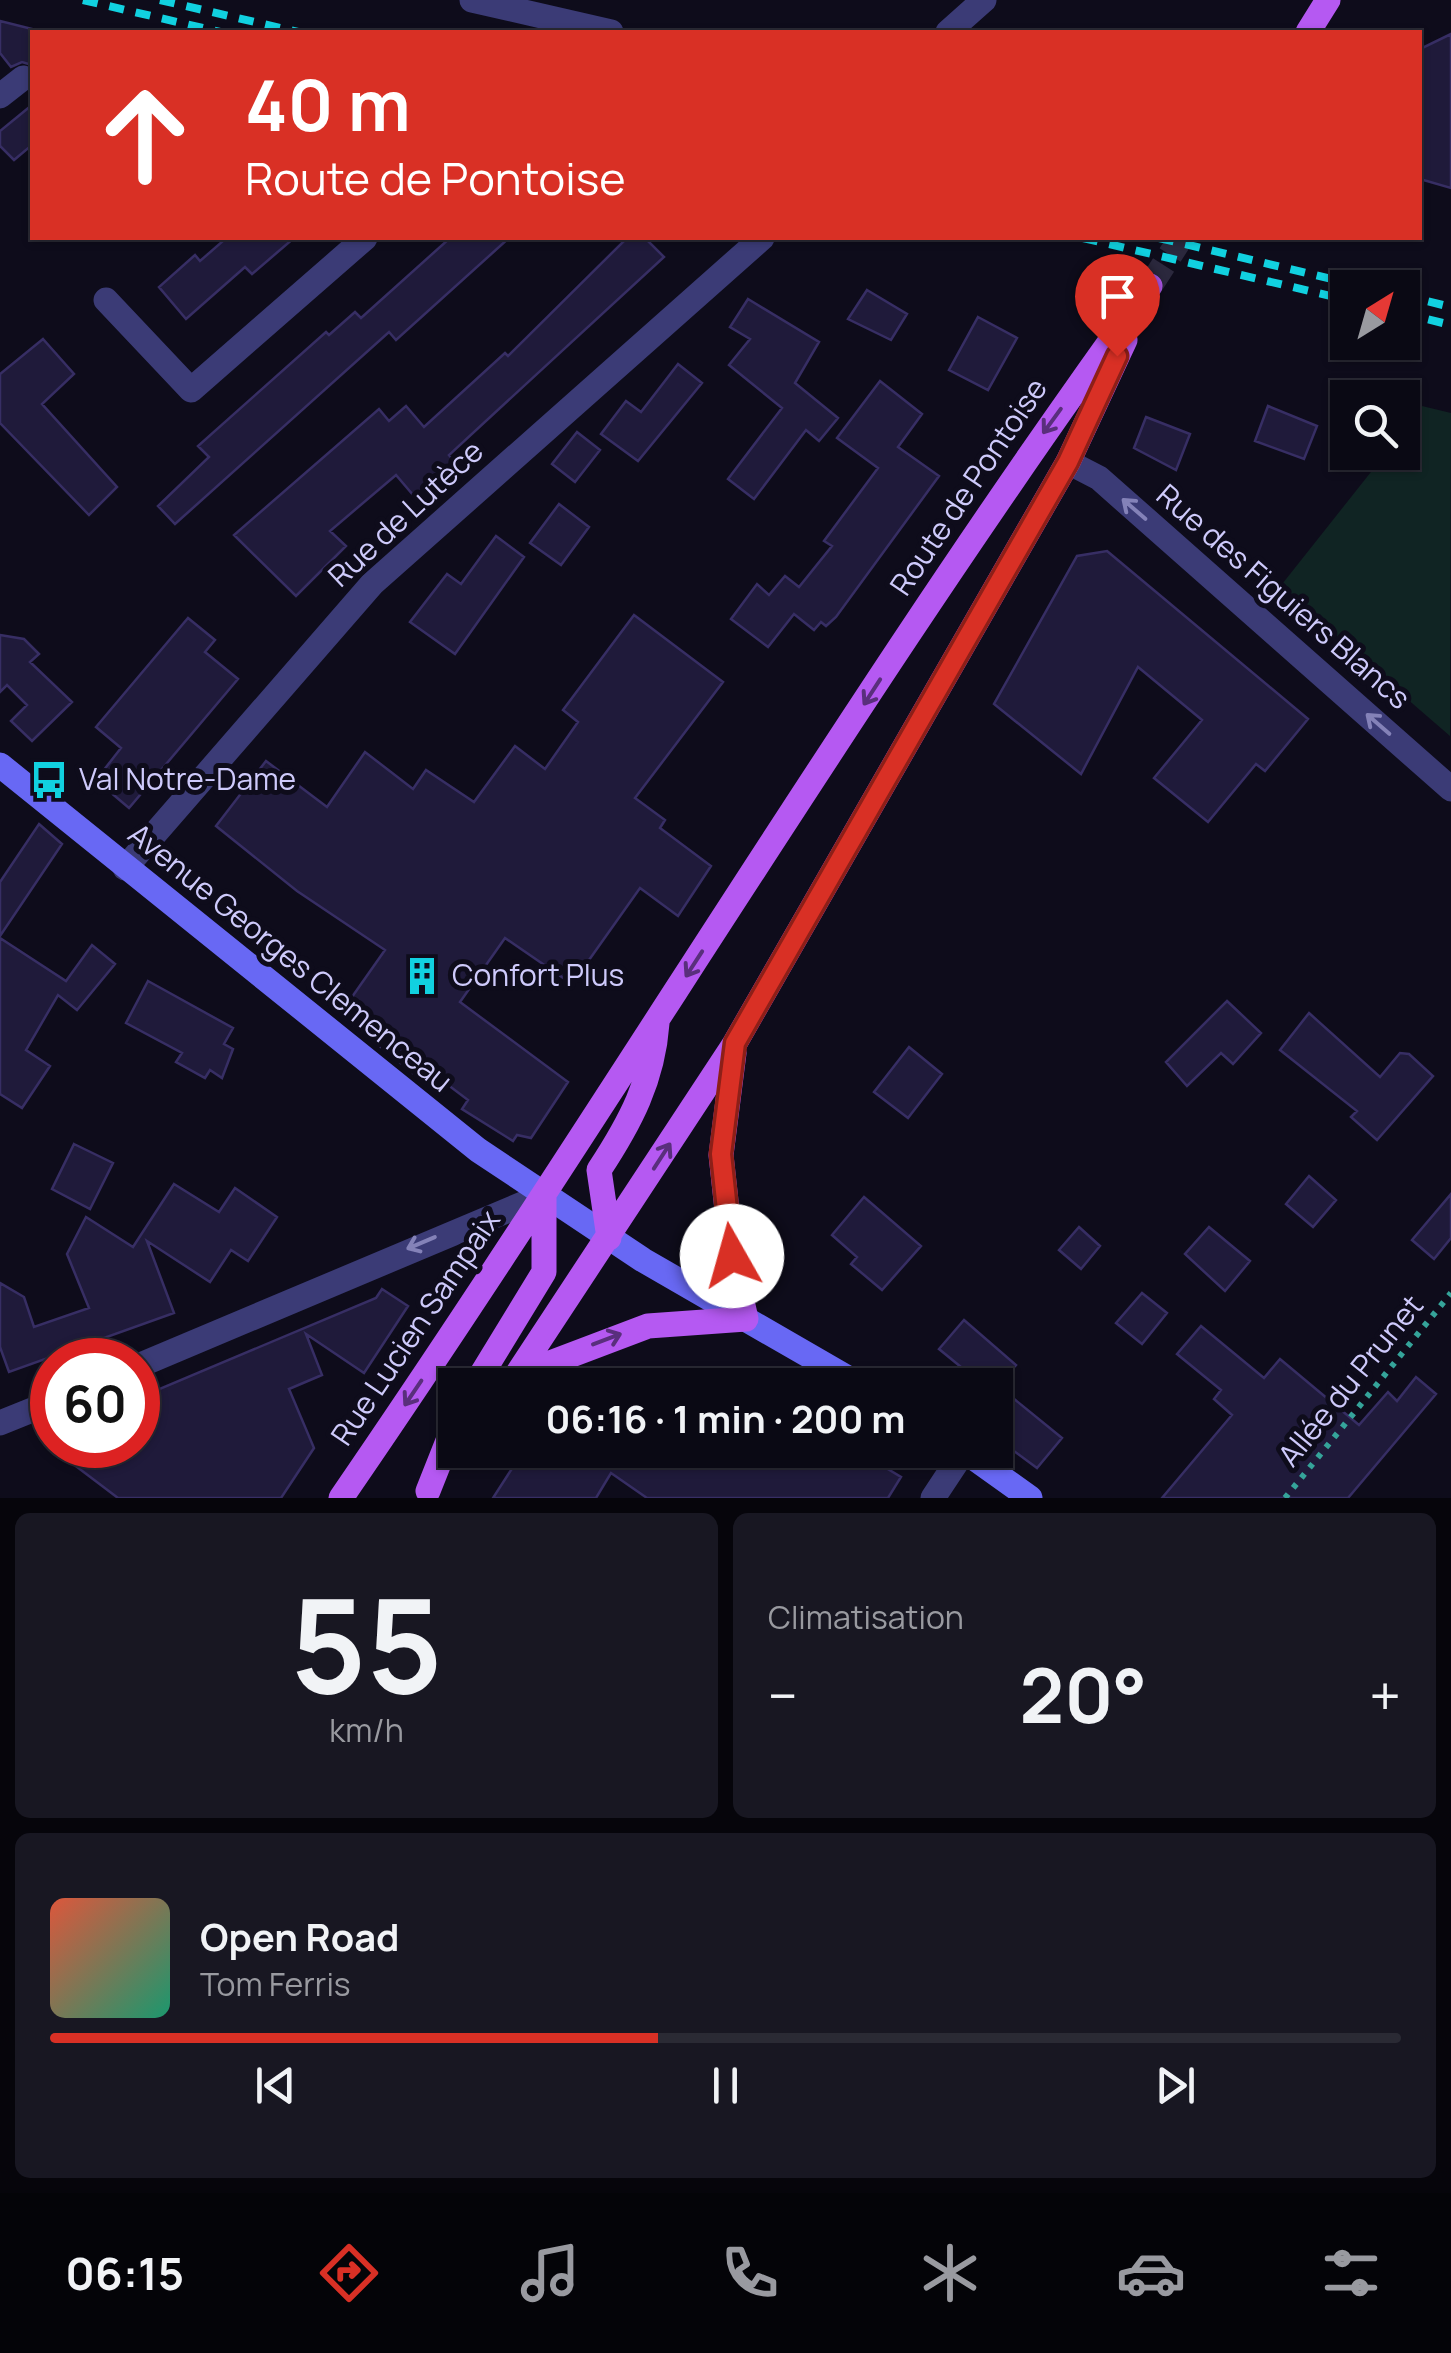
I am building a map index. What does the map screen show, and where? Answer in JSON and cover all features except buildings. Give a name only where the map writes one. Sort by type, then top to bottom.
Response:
[{"type":"main road","points":[[1309,30],[1328,0]]},
{"type":"main road","name":"Route de Pontoise","points":[[544,1195],[1025,458],[1150,286],[1068,462],[735,1043],[609,1238]]},
{"type":"main road","name":"Avenue Georges Clemenceau","points":[[0,764],[478,1150],[609,1238],[830,1368]]},
{"type":"main road","points":[[521,1368],[609,1238],[598,1170],[628,1126],[654,1065],[658,1020]]},
{"type":"main road","points":[[543,1368],[648,1326],[746,1320],[732,1256],[721,1154],[735,1043]]},
{"type":"main road","points":[[485,1368],[544,1272],[544,1195]]},
{"type":"main road","name":"Rue Lucien Sampaix","points":[[341,1498],[544,1195]]},
{"type":"main road","points":[[425,1494],[438,1463]]},
{"type":"main road","points":[[425,1494],[447,1468]]},
{"type":"main road","points":[[989,1468],[1030,1498]]},
{"type":"street","points":[[472,0],[602,30]]},
{"type":"street","points":[[554,19],[573,0]]},
{"type":"street","points":[[950,30],[984,0]]},
{"type":"street","points":[[0,96],[22,78]]},
{"type":"street","points":[[106,300],[190,390],[363,240]]},
{"type":"street","name":"Rue de Lutèce","points":[[125,868],[372,584],[760,240]]},
{"type":"street","name":"Rue des Figuiers Blancs","points":[[1068,462],[1099,478],[1451,788]]},
{"type":"street","points":[[160,1357],[544,1195]]},
{"type":"street","points":[[0,1423],[30,1411]]},
{"type":"street","points":[[932,1498],[952,1468]]},
{"type":"path","name":"Allée du Prunet","points":[[1285,1498],[1451,1293]]},
{"type":"green space","points":[[1420,409],[1451,413],[1450,736],[1279,588],[1373,470],[1420,470]]},
{"type":"tunnel","points":[[1150,286],[1180,240]]},
{"type":"railway","points":[[83,0],[211,30]]},
{"type":"railway","points":[[160,0],[289,30]]},
{"type":"railway","points":[[1092,240],[1330,296]]},
{"type":"railway","points":[[1167,240],[1330,279]]},
{"type":"railway","points":[[1420,299],[1451,307]]},
{"type":"railway","points":[[1420,317],[1451,325]]},
{"type":"place","name":"Val Notre-Dame","points":[[49,780]]},
{"type":"place","name":"Confort Plus","points":[[422,976]]},
{"type":"route","points":[[732,1256],[721,1154],[735,1043],[1068,462],[1117,356]]}]
